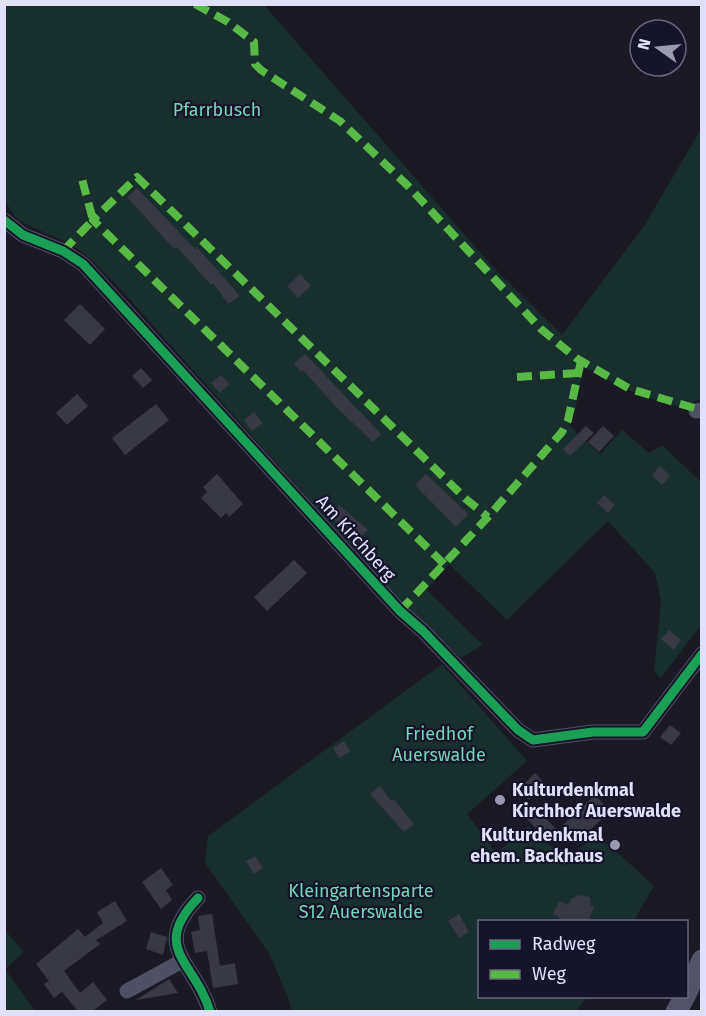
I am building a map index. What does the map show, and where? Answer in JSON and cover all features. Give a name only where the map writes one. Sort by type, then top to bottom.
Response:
[{"type":"main road","points":[[688,991],[702,960]]},
{"type":"main road","points":[[676,1011],[684,998]]},
{"type":"street","name":"Am Kirchberg","points":[[4,220],[23,235],[63,251],[83,264],[400,611],[423,631],[518,730],[533,740],[593,732],[643,732],[702,654]]},
{"type":"street","points":[[198,898],[184,913],[178,925],[176,945],[182,961],[210,1011]]},
{"type":"street","points":[[127,991],[182,961]]},
{"type":"green space","name":"Pfarrbusch","points":[[4,5],[264,5],[492,266],[562,335],[644,226],[701,129],[701,399],[694,401],[696,411],[638,393],[611,382],[583,366],[575,410],[569,425],[600,454],[622,430],[649,453],[662,445],[701,482],[701,625],[661,678],[654,672],[661,601],[655,573],[608,521],[507,620],[449,564],[426,589],[483,645],[461,658],[398,599],[93,261],[71,244],[27,225],[15,217],[5,201]]},
{"type":"green space","name":"Kleingartensparte S12 Auerswalde","points":[[442,664],[527,761],[467,814],[496,853],[529,826],[544,843],[575,854],[597,832],[614,854],[617,852],[654,886],[635,920],[478,920],[478,998],[586,998],[576,1011],[292,1011],[269,953],[205,863],[208,836]]},
{"type":"green space","points":[[4,929],[24,952],[5,969],[35,1011],[5,1011]]},
{"type":"building","points":[[137,188],[195,249],[197,247],[240,296],[228,304],[213,283],[211,285],[177,247],[174,249],[127,197]]},
{"type":"building","points":[[300,274],[311,286],[298,298],[287,286]]},
{"type":"building","points":[[80,304],[105,329],[90,345],[64,320]]},
{"type":"building","points":[[305,354],[381,434],[373,442],[294,363]]},
{"type":"building","points":[[141,368],[152,380],[143,388],[132,376]]},
{"type":"building","points":[[221,375],[229,384],[220,393],[211,383]]},
{"type":"building","points":[[77,394],[88,406],[67,425],[56,413]]},
{"type":"building","points":[[156,404],[169,420],[125,455],[112,438]]},
{"type":"building","points":[[254,412],[263,423],[252,431],[244,420]]},
{"type":"building","points":[[586,426],[594,433],[570,456],[563,449]]},
{"type":"building","points":[[603,426],[614,436],[599,452],[588,442]]},
{"type":"building","points":[[660,466],[670,476],[662,485],[652,475]]},
{"type":"building","points":[[217,474],[243,504],[229,517],[226,513],[221,518],[201,498],[207,492],[203,487]]},
{"type":"building","points":[[426,474],[468,514],[456,527],[415,485]]},
{"type":"building","points":[[604,495],[615,505],[608,513],[597,503]]},
{"type":"building","points":[[339,505],[368,530],[357,540],[330,516]]},
{"type":"building","points":[[382,558],[392,570],[383,578],[373,566]]},
{"type":"building","points":[[294,560],[307,573],[267,611],[254,597]]},
{"type":"building","points":[[669,630],[681,640],[674,650],[661,639]]},
{"type":"building","points":[[670,725],[681,733],[671,745],[660,737]]},
{"type":"building","points":[[344,741],[350,752],[339,758],[333,748]]},
{"type":"building","points":[[535,773],[545,784],[529,800],[519,789]]},
{"type":"building","points":[[380,786],[391,801],[394,799],[414,824],[404,832],[370,794]]},
{"type":"building","points":[[595,795],[610,811],[576,844],[561,827]]},
{"type":"building","points":[[534,806],[558,831],[548,841],[524,816]]},
{"type":"building","name":"Kulturdenkmal ehem. Backhaus","points":[[615,837],[623,845],[615,853],[607,845]]},
{"type":"building","points":[[255,856],[263,868],[254,874],[246,861]]},
{"type":"building","points":[[161,868],[173,885],[166,890],[172,900],[161,909],[142,882]]},
{"type":"building","points":[[580,895],[590,897],[591,906],[594,907],[588,920],[558,920],[560,917],[553,914],[559,901],[568,905],[571,899]]},
{"type":"building","points":[[115,901],[127,921],[96,940],[100,944],[64,971],[80,993],[93,982],[107,1000],[93,1011],[78,1011],[62,992],[54,998],[44,984],[49,981],[36,964],[78,929],[85,937],[103,923],[97,912]]},
{"type":"building","points":[[212,914],[220,966],[235,963],[238,984],[213,988],[207,951],[195,953],[191,932],[200,930],[198,916]]},
{"type":"building","points":[[459,914],[469,932],[459,938],[448,921]]},
{"type":"building","points":[[151,932],[167,937],[163,955],[146,949]]},
{"type":"building","points":[[169,979],[178,993],[136,1000],[166,981]]},
{"type":"marked path","points":[[195,4],[228,22],[254,42],[255,64],[261,70],[340,121],[407,185],[541,329],[576,358],[630,389],[701,410]]},
{"type":"marked path","points":[[444,564],[93,220],[137,177],[467,500],[488,517]]},
{"type":"marked path","points":[[63,251],[93,220],[82,179]]},
{"type":"marked path","points":[[400,611],[488,517],[562,432],[568,420],[581,361]]},
{"type":"marked path","points":[[517,377],[578,373]]},
{"type":"cycle path","points":[[4,220],[23,235],[63,251],[83,264],[400,611],[423,631],[518,730],[533,740],[593,732],[643,732],[702,654]]},
{"type":"cycle path","points":[[198,898],[184,915],[177,930],[177,943],[180,955],[210,1012]]},
{"type":"place","name":"Kulturdenkmal Kirchhof Auerswalde","points":[[500,800]]},
{"type":"place","name":"Kulturdenkmal ehem. Backhaus","points":[[615,845]]},
{"type":"park label","name":"Friedhof Auerswalde","points":[[439,744]]}]
